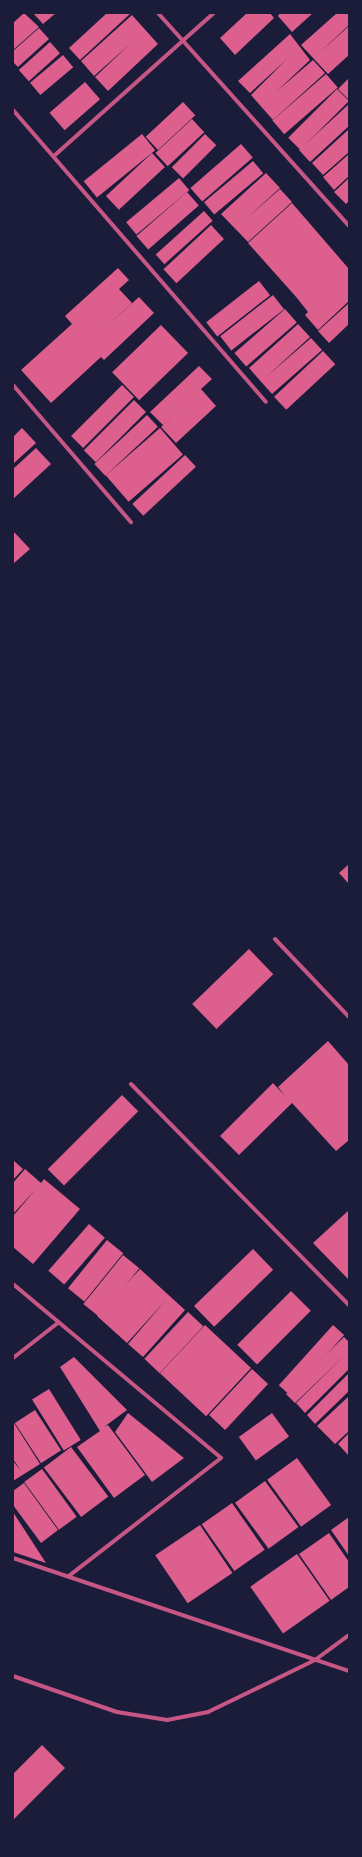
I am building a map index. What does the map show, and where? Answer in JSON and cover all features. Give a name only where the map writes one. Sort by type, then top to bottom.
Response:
[{"type":"street","points":[[158,13],[349,226]]},
{"type":"street","points":[[55,155],[214,13]]},
{"type":"street","points":[[13,110],[55,155],[266,402]]},
{"type":"street","points":[[13,385],[131,522]]},
{"type":"street","points":[[275,939],[349,1017]]},
{"type":"street","points":[[131,1084],[349,1305]]},
{"type":"street","points":[[13,1284],[221,1458],[69,1576]]},
{"type":"street","points":[[13,1358],[59,1322]]},
{"type":"street","points":[[13,1558],[349,1672]]},
{"type":"street","points":[[13,1676],[117,1712],[167,1720],[208,1712],[315,1660],[349,1635]]},
{"type":"building","points":[[24,13],[39,27],[13,50],[13,23]]},
{"type":"building","points":[[33,13],[56,13],[43,24]]},
{"type":"building","points":[[107,13],[131,13],[80,60],[69,48]]},
{"type":"building","points":[[247,13],[270,13],[274,18],[235,55],[220,38]]},
{"type":"building","points":[[280,13],[313,13],[292,32],[278,16]]},
{"type":"building","points":[[337,13],[349,13],[349,25],[319,53],[349,26],[349,55],[328,74],[301,45]]},
{"type":"building","points":[[132,15],[158,44],[108,91],[95,77],[130,44],[94,76],[81,61]]},
{"type":"building","points":[[39,28],[49,39],[18,67],[13,62],[13,51]]},
{"type":"building","points":[[290,34],[310,60],[277,91],[313,60],[325,73],[273,120],[251,95],[286,60],[250,93],[238,81]]},
{"type":"building","points":[[50,42],[60,53],[29,81],[19,70]]},
{"type":"building","points":[[63,55],[73,67],[40,95],[30,83]]},
{"type":"building","points":[[326,74],[338,88],[284,134],[272,121]]},
{"type":"building","points":[[349,78],[349,100],[338,89]]},
{"type":"building","points":[[85,82],[100,99],[65,130],[50,113]]},
{"type":"building","points":[[337,89],[349,101],[300,150],[288,138]]},
{"type":"building","points":[[183,102],[195,115],[158,150],[146,137]]},
{"type":"building","points":[[349,104],[349,126],[310,162],[299,150]]},
{"type":"building","points":[[192,119],[204,132],[168,166],[155,153]]},
{"type":"building","points":[[349,129],[349,152],[323,175],[312,163]]},
{"type":"building","points":[[142,134],[155,150],[97,198],[84,181]]},
{"type":"building","points":[[205,134],[216,145],[183,179],[172,167]]},
{"type":"building","points":[[241,144],[253,158],[202,202],[190,188]]},
{"type":"building","points":[[152,153],[165,167],[119,210],[106,196]]},
{"type":"building","points":[[349,154],[349,176],[334,190],[323,177]]},
{"type":"building","points":[[253,161],[263,173],[214,214],[204,202]]},
{"type":"building","points":[[266,173],[280,188],[239,225],[280,189],[292,202],[248,242],[221,214]]},
{"type":"building","points":[[179,178],[189,190],[136,235],[126,222]]},
{"type":"building","points":[[349,178],[349,201],[346,204],[334,192]]},
{"type":"building","points":[[187,192],[199,206],[148,250],[136,236]]},
{"type":"building","points":[[292,203],[349,269],[349,301],[318,330],[305,315],[308,312],[297,298],[248,243]]},
{"type":"building","points":[[204,211],[213,221],[164,264],[156,254]]},
{"type":"building","points":[[211,225],[224,239],[176,283],[163,269]]},
{"type":"building","points":[[118,268],[129,280],[119,289],[132,303],[100,332],[139,297],[154,313],[104,360],[101,357],[51,403],[21,370],[72,324],[65,316]]},
{"type":"building","points":[[259,281],[270,295],[217,336],[206,322]]},
{"type":"building","points":[[273,295],[284,309],[231,350],[220,336]]},
{"type":"building","points":[[349,303],[349,324],[329,343],[318,331]]},
{"type":"building","points":[[285,309],[297,323],[246,367],[234,353]]},
{"type":"building","points":[[298,324],[310,337],[266,377],[311,338],[322,350],[272,394],[249,368]]},
{"type":"building","points":[[161,325],[188,353],[139,400],[112,372]]},
{"type":"building","points":[[323,351],[335,364],[286,410],[274,397]]},
{"type":"building","points":[[199,366],[212,379],[201,389],[216,406],[176,443],[161,427],[191,399],[163,425],[150,412]]},
{"type":"building","points":[[122,385],[134,397],[83,448],[71,436]]},
{"type":"building","points":[[134,400],[146,412],[96,462],[84,450]]},
{"type":"building","points":[[147,415],[158,427],[105,476],[94,464]]},
{"type":"building","points":[[22,428],[36,443],[13,464],[13,437]]},
{"type":"building","points":[[160,428],[183,454],[129,502],[106,475]]},
{"type":"building","points":[[36,448],[51,464],[13,499],[13,469]]},
{"type":"building","points":[[185,455],[196,467],[143,516],[132,504]]},
{"type":"building","points":[[13,531],[30,549],[13,564]]},
{"type":"building","points":[[349,864],[349,884],[339,873]]},
{"type":"building","points":[[249,949],[273,974],[216,1029],[192,1004]]},
{"type":"building","points":[[328,1041],[349,1065],[349,1140],[336,1151],[292,1103],[239,1155],[220,1136],[273,1083],[285,1096],[278,1087]]},
{"type":"building","points":[[122,1095],[138,1111],[64,1186],[48,1169]]},
{"type":"building","points":[[13,1160],[23,1169],[13,1180]]},
{"type":"building","points":[[25,1169],[41,1183],[44,1179],[80,1209],[33,1264],[13,1247],[13,1216],[36,1189],[13,1214],[13,1183]]},
{"type":"building","points":[[349,1210],[349,1280],[313,1243]]},
{"type":"building","points":[[89,1224],[105,1238],[64,1285],[48,1271]]},
{"type":"building","points":[[107,1240],[123,1253],[84,1301],[68,1288]]},
{"type":"building","points":[[253,1249],[273,1270],[214,1327],[194,1306]]},
{"type":"building","points":[[123,1255],[139,1268],[100,1317],[83,1304]]},
{"type":"building","points":[[140,1269],[185,1310],[143,1357],[128,1344],[166,1300],[127,1343],[97,1316]]},
{"type":"building","points":[[291,1291],[311,1311],[257,1365],[237,1345]]},
{"type":"building","points":[[188,1312],[203,1326],[160,1373],[144,1359]]},
{"type":"building","points":[[205,1325],[251,1368],[206,1416],[160,1373]]},
{"type":"building","points":[[333,1325],[344,1335],[290,1395],[279,1385]]},
{"type":"building","points":[[344,1337],[349,1342],[349,1369],[305,1413],[296,1403],[348,1352],[295,1403],[286,1394]]},
{"type":"building","points":[[74,1357],[127,1410],[104,1427],[108,1425],[145,1475],[114,1498],[77,1447],[100,1431],[60,1367]]},
{"type":"building","points":[[252,1369],[268,1384],[225,1430],[209,1415]]},
{"type":"building","points":[[349,1373],[349,1391],[315,1424],[307,1415]]},
{"type":"building","points":[[49,1389],[81,1440],[64,1450],[32,1400]]},
{"type":"building","points":[[349,1396],[349,1431],[335,1444],[317,1426]]},
{"type":"building","points":[[35,1410],[61,1450],[41,1463],[15,1423]]},
{"type":"building","points":[[128,1413],[184,1458],[152,1482],[115,1432]]},
{"type":"building","points":[[272,1413],[289,1436],[256,1461],[239,1437]]},
{"type":"building","points":[[14,1423],[40,1464],[13,1481],[13,1461],[21,1471],[13,1459]]},
{"type":"building","points":[[349,1433],[349,1456],[338,1444]]},
{"type":"building","points":[[71,1447],[108,1497],[81,1517],[44,1467]]},
{"type":"building","points":[[297,1458],[331,1505],[301,1527],[267,1480]]},
{"type":"building","points":[[42,1469],[77,1517],[59,1530],[24,1482]]},
{"type":"building","points":[[265,1481],[299,1527],[269,1549],[235,1503]]},
{"type":"building","points":[[24,1483],[58,1530],[41,1543],[13,1505],[13,1491]]},
{"type":"building","points":[[232,1503],[265,1550],[234,1571],[202,1524]]},
{"type":"building","points":[[13,1512],[46,1563],[13,1552]]},
{"type":"building","points":[[349,1517],[349,1556],[331,1530]]},
{"type":"building","points":[[200,1525],[232,1573],[188,1603],[155,1555]]},
{"type":"building","points":[[329,1533],[349,1562],[349,1587],[331,1600],[299,1554]]},
{"type":"building","points":[[297,1554],[330,1601],[283,1633],[250,1587]]},
{"type":"building","points":[[42,1745],[65,1768],[13,1820],[13,1774]]}]
